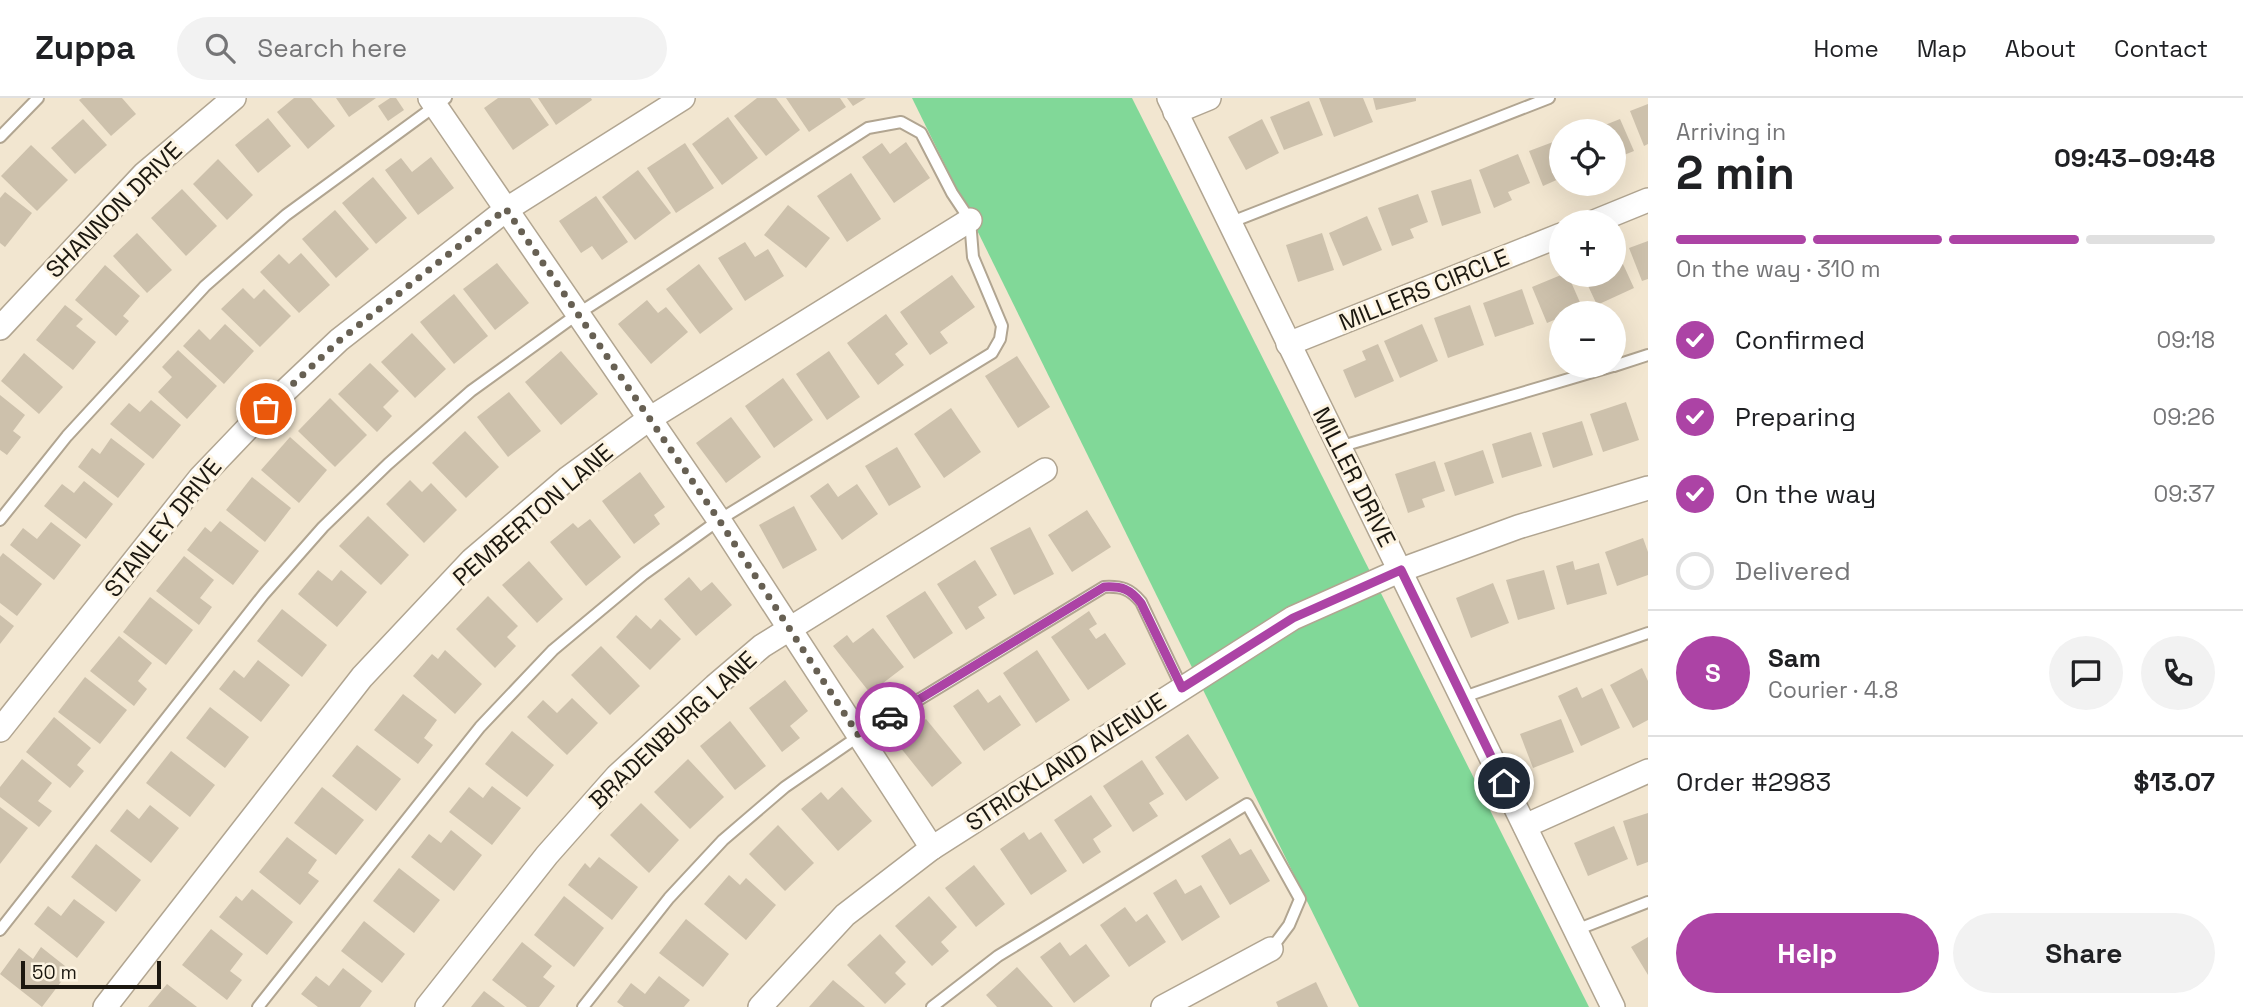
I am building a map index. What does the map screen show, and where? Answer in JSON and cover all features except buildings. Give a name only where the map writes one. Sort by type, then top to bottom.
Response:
[{"type":"street","name":"SHANNON DRIVE","points":[[0,328],[144,174],[234,98]]},
{"type":"street","name":"STANLEY DRIVE","points":[[0,730],[200,478],[266,409],[340,340],[506,209],[683,98]]},
{"type":"street","points":[[1172,105],[1209,98]]},
{"type":"street","points":[[437,100],[506,209],[719,520],[932,848]]},
{"type":"street","name":"MILLER DRIVE","points":[[1172,105],[1614,1007]]},
{"type":"street","points":[[1623,210],[1648,200]]},
{"type":"street","name":"PEMBERTON LANE","points":[[105,1007],[362,677],[472,560],[568,478],[649,419],[970,220]]},
{"type":"street","name":"MILLERS CIRCLE","points":[[1288,344],[1549,241]]},
{"type":"street","name":"BRADENBURG LANE","points":[[427,1007],[547,855],[617,776],[743,662],[1045,470]]},
{"type":"street","name":"STRICKLAND AVENUE","points":[[760,1007],[845,915],[932,848],[1293,618],[1401,570],[1518,527],[1648,488]]},
{"type":"street","points":[[1525,826],[1648,771]]},
{"type":"street","points":[[1163,1007],[1271,949]]},
{"type":"lane","points":[[0,137],[38,98]]},
{"type":"lane","points":[[1229,223],[1549,98]]},
{"type":"lane","points":[[0,520],[67,436],[205,286],[286,215],[437,100]]},
{"type":"lane","points":[[0,929],[264,594],[323,527],[471,391],[579,313],[868,128],[901,122],[921,132],[952,193],[970,220],[973,257],[1002,326],[1000,339],[992,353],[719,520],[644,574],[553,650],[489,718],[258,1007]]},
{"type":"lane","points":[[1626,362],[1648,355]]},
{"type":"lane","points":[[1339,447],[1572,378]]},
{"type":"lane","points":[[583,1007],[669,898],[723,840],[785,787],[859,736],[1104,587],[1119,587],[1132,591],[1141,603],[1182,688]]},
{"type":"lane","points":[[1461,698],[1648,633]]},
{"type":"lane","points":[[932,1007],[998,956],[1247,804],[1300,899],[1289,925],[1271,949]]},
{"type":"lane","points":[[1576,930],[1648,902]]},
{"type":"green space","points":[[912,98],[1132,98],[1589,1007],[1359,1007]]},
{"type":"way so far","points":[[266,409],[383,304],[506,209],[719,520],[859,736],[890,717]]},
{"type":"route","points":[[890,717],[1104,587],[1119,587],[1132,591],[1141,603],[1182,688],[1293,618],[1401,570],[1504,783]]}]
